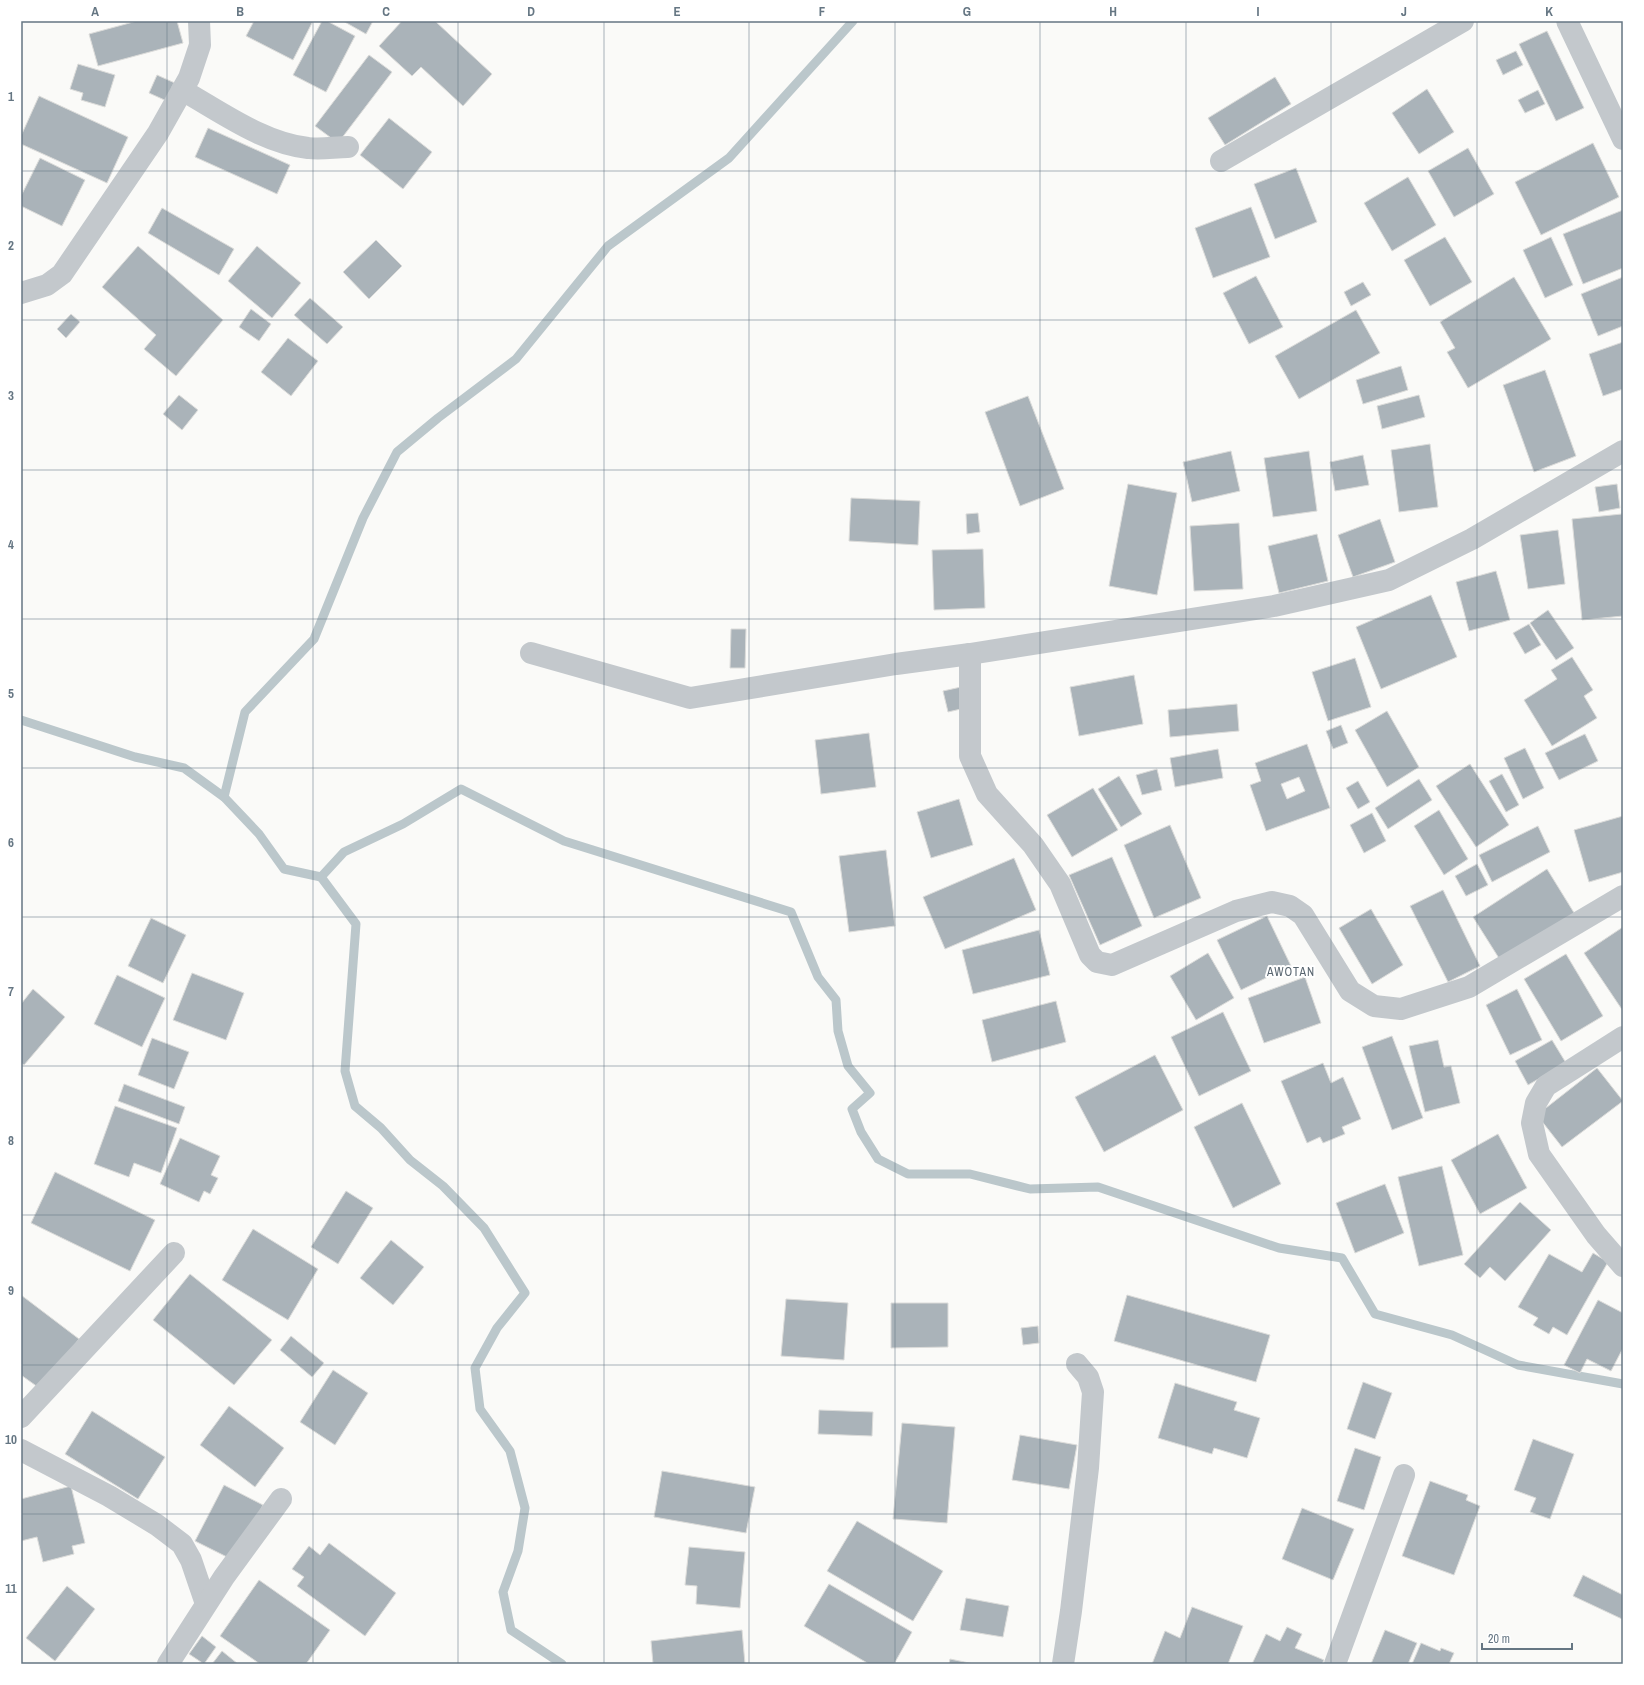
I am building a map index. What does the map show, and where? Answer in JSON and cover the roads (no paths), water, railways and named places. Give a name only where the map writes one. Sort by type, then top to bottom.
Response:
[{"type":"street","points":[[21,293],[47,285],[62,274],[158,133],[189,78],[200,45],[199,21]]},
{"type":"street","points":[[1221,162],[1463,21]]},
{"type":"street","points":[[1567,21],[1623,139]]},
{"type":"street","points":[[182,90],[252,129],[278,140],[308,148],[348,147]]},
{"type":"street","points":[[531,653],[690,698],[896,664],[970,654],[1274,606],[1389,580],[1472,539],[1623,451]]},
{"type":"street","points":[[970,654],[970,756],[988,794],[1033,845],[1060,884],[1090,955],[1097,962],[1112,965],[1236,911],[1272,902],[1290,906],[1303,916],[1350,991],[1374,1006],[1401,1009],[1469,987],[1623,896]]},
{"type":"street","points":[[1623,1037],[1546,1086],[1536,1103],[1532,1123],[1539,1154],[1596,1235],[1623,1266]]},
{"type":"street","points":[[21,1418],[174,1253]]},
{"type":"street","points":[[1063,1664],[1071,1611],[1088,1468],[1093,1392],[1088,1377],[1077,1364]]},
{"type":"street","points":[[21,1450],[109,1496],[157,1525],[182,1544],[192,1560],[206,1604]]},
{"type":"street","points":[[1335,1664],[1404,1475]]},
{"type":"street","points":[[168,1664],[206,1604],[281,1499]]},
{"type":"waterway","points":[[224,797],[245,712],[314,639],[363,518],[397,452],[438,418],[516,359],[608,246],[729,158],[853,21]]},
{"type":"waterway","points":[[21,720],[135,757],[184,768],[224,797],[259,834],[284,869],[321,877],[344,852],[403,824],[461,789],[564,841],[791,912],[818,977],[836,1000],[838,1031],[848,1066],[870,1093],[852,1109],[861,1132],[878,1159],[908,1174],[970,1174],[1030,1189],[1098,1187],[1279,1248],[1342,1258],[1375,1314],[1452,1335],[1518,1365],[1623,1384]]},
{"type":"waterway","points":[[321,877],[356,924],[345,1071],[355,1106],[381,1128],[410,1160],[443,1186],[484,1228],[525,1293],[497,1328],[475,1368],[480,1409],[510,1451],[525,1508],[518,1551],[503,1592],[511,1630],[562,1664]]},
{"type":"district","name":"AWOTAN","points":[[1291,972]]}]
